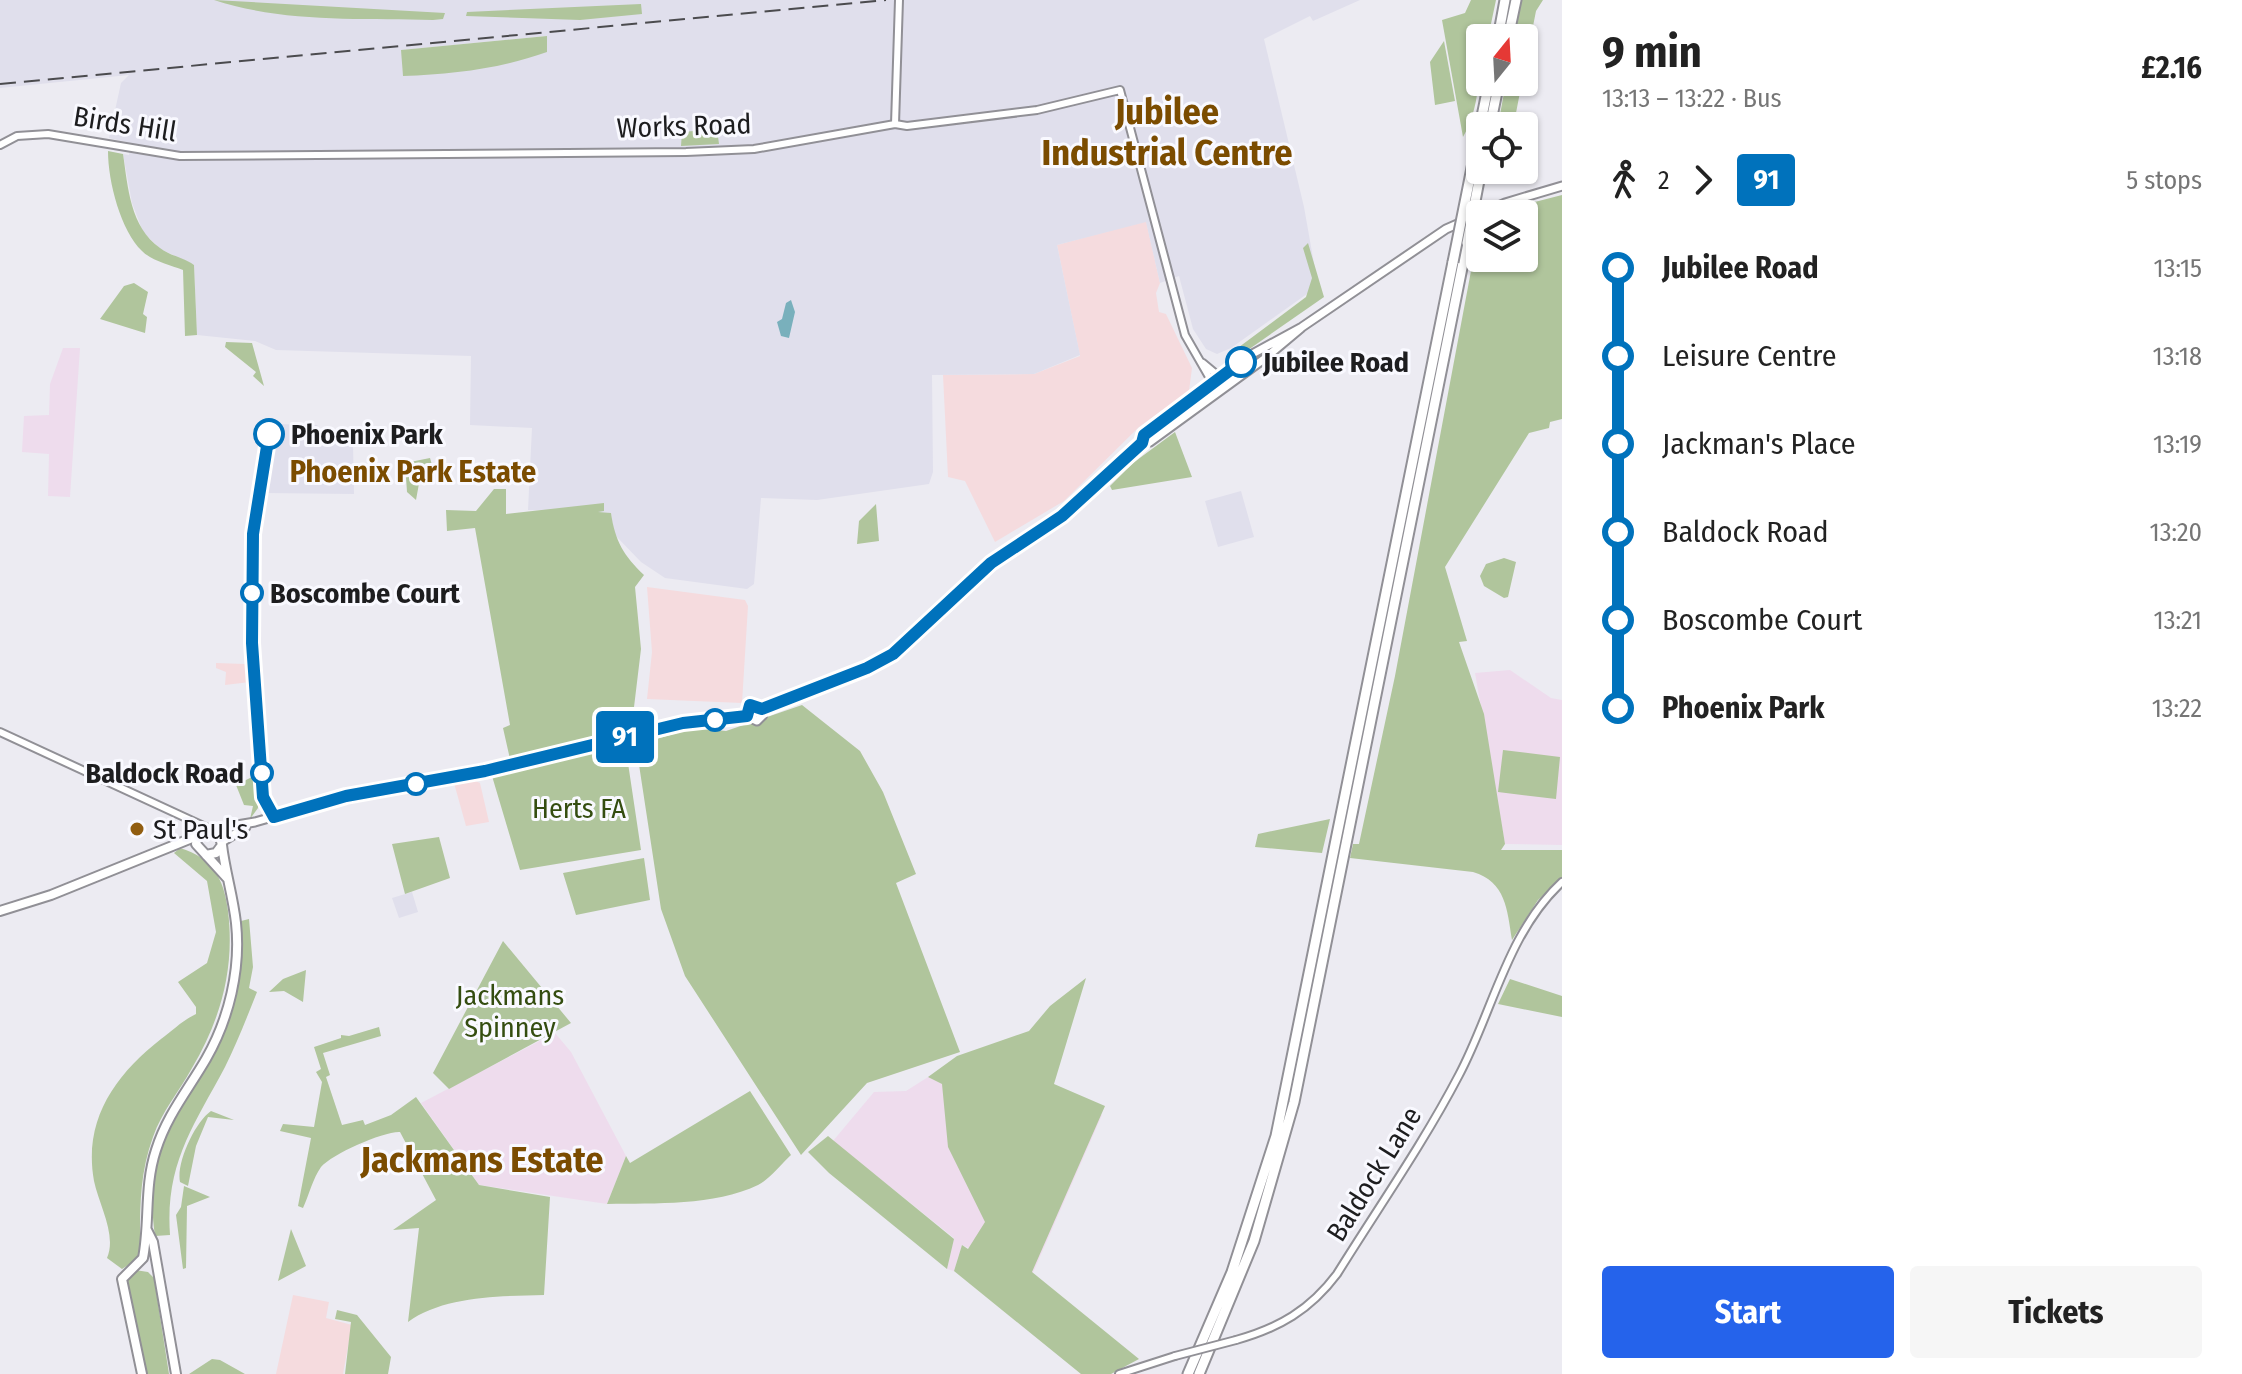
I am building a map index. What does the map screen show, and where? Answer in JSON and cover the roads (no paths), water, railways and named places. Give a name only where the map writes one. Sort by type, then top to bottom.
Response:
[{"type":"highway","points":[[1501,24],[1505,0]]},
{"type":"highway","points":[[1511,24],[1516,0]]},
{"type":"highway","points":[[1188,1374],[1232,1272],[1276,1136],[1471,184]]},
{"type":"highway","points":[[1199,1374],[1254,1241],[1294,1102],[1478,184]]},
{"type":"main road","points":[[1142,443],[1150,442],[1222,382],[1296,335],[1302,327],[1446,229],[1505,203],[1562,186]]},
{"type":"main road","points":[[0,911],[212,829],[255,822],[346,796],[485,771],[683,723],[747,716],[757,721],[763,715],[762,709],[867,668],[893,654],[991,563],[1072,509],[1142,443],[1144,435],[1212,382],[1222,382]]},
{"type":"main road","points":[[172,846],[216,853],[234,831],[255,822]]},
{"type":"main road","points":[[142,1374],[122,1279],[143,1258],[148,1182],[161,1136],[175,1105],[206,1058],[228,1007],[237,955],[237,927],[222,843],[212,829]]},
{"type":"main road","points":[[198,834],[196,844],[228,880]]},
{"type":"main road","points":[[147,1230],[153,1242],[176,1374]]},
{"type":"main road","points":[[136,1266],[156,1271]]},
{"type":"street","points":[[895,124],[899,4]]},
{"type":"street","name":"Works Road","points":[[244,155],[754,149],[895,124],[907,126],[1037,110],[1120,90],[1181,323],[1203,363]]},
{"type":"street","name":"Birds Hill","points":[[0,145],[17,136],[48,134],[180,156],[244,155]]},
{"type":"street","points":[[1203,363],[1212,382]]},
{"type":"street","points":[[1203,363],[1222,382]]},
{"type":"street","points":[[0,732],[212,829]]},
{"type":"street","points":[[188,819],[198,834]]},
{"type":"street","name":"Baldock Lane","points":[[1119,1374],[1236,1340],[1291,1319],[1318,1297],[1337,1274],[1444,1105],[1520,935],[1543,900],[1562,882]]},
{"type":"water","points":[[791,300],[795,312],[789,338],[781,336],[777,322],[782,319],[786,303]]},
{"type":"railway","points":[[0,84],[886,0]]},
{"type":"place","name":"Jubilee Road","points":[[1241,362]]},
{"type":"place","name":"Phoenix Park","points":[[269,434]]},
{"type":"place","name":"Boscombe Court","points":[[252,593]]},
{"type":"place","name":"Baldock Road","points":[[262,773]]},
{"type":"place","name":"St Paul's","points":[[137,829]]},
{"type":"district","name":"Jubilee Industrial Centre","points":[[1167,132]]},
{"type":"district","name":"Phoenix Park Estate","points":[[413,472]]},
{"type":"district","name":"Jackmans Estate","points":[[482,1160]]},
{"type":"park label","name":"Herts FA","points":[[579,808]]},
{"type":"park label","name":"Jackmans Spinney","points":[[510,1011]]}]
